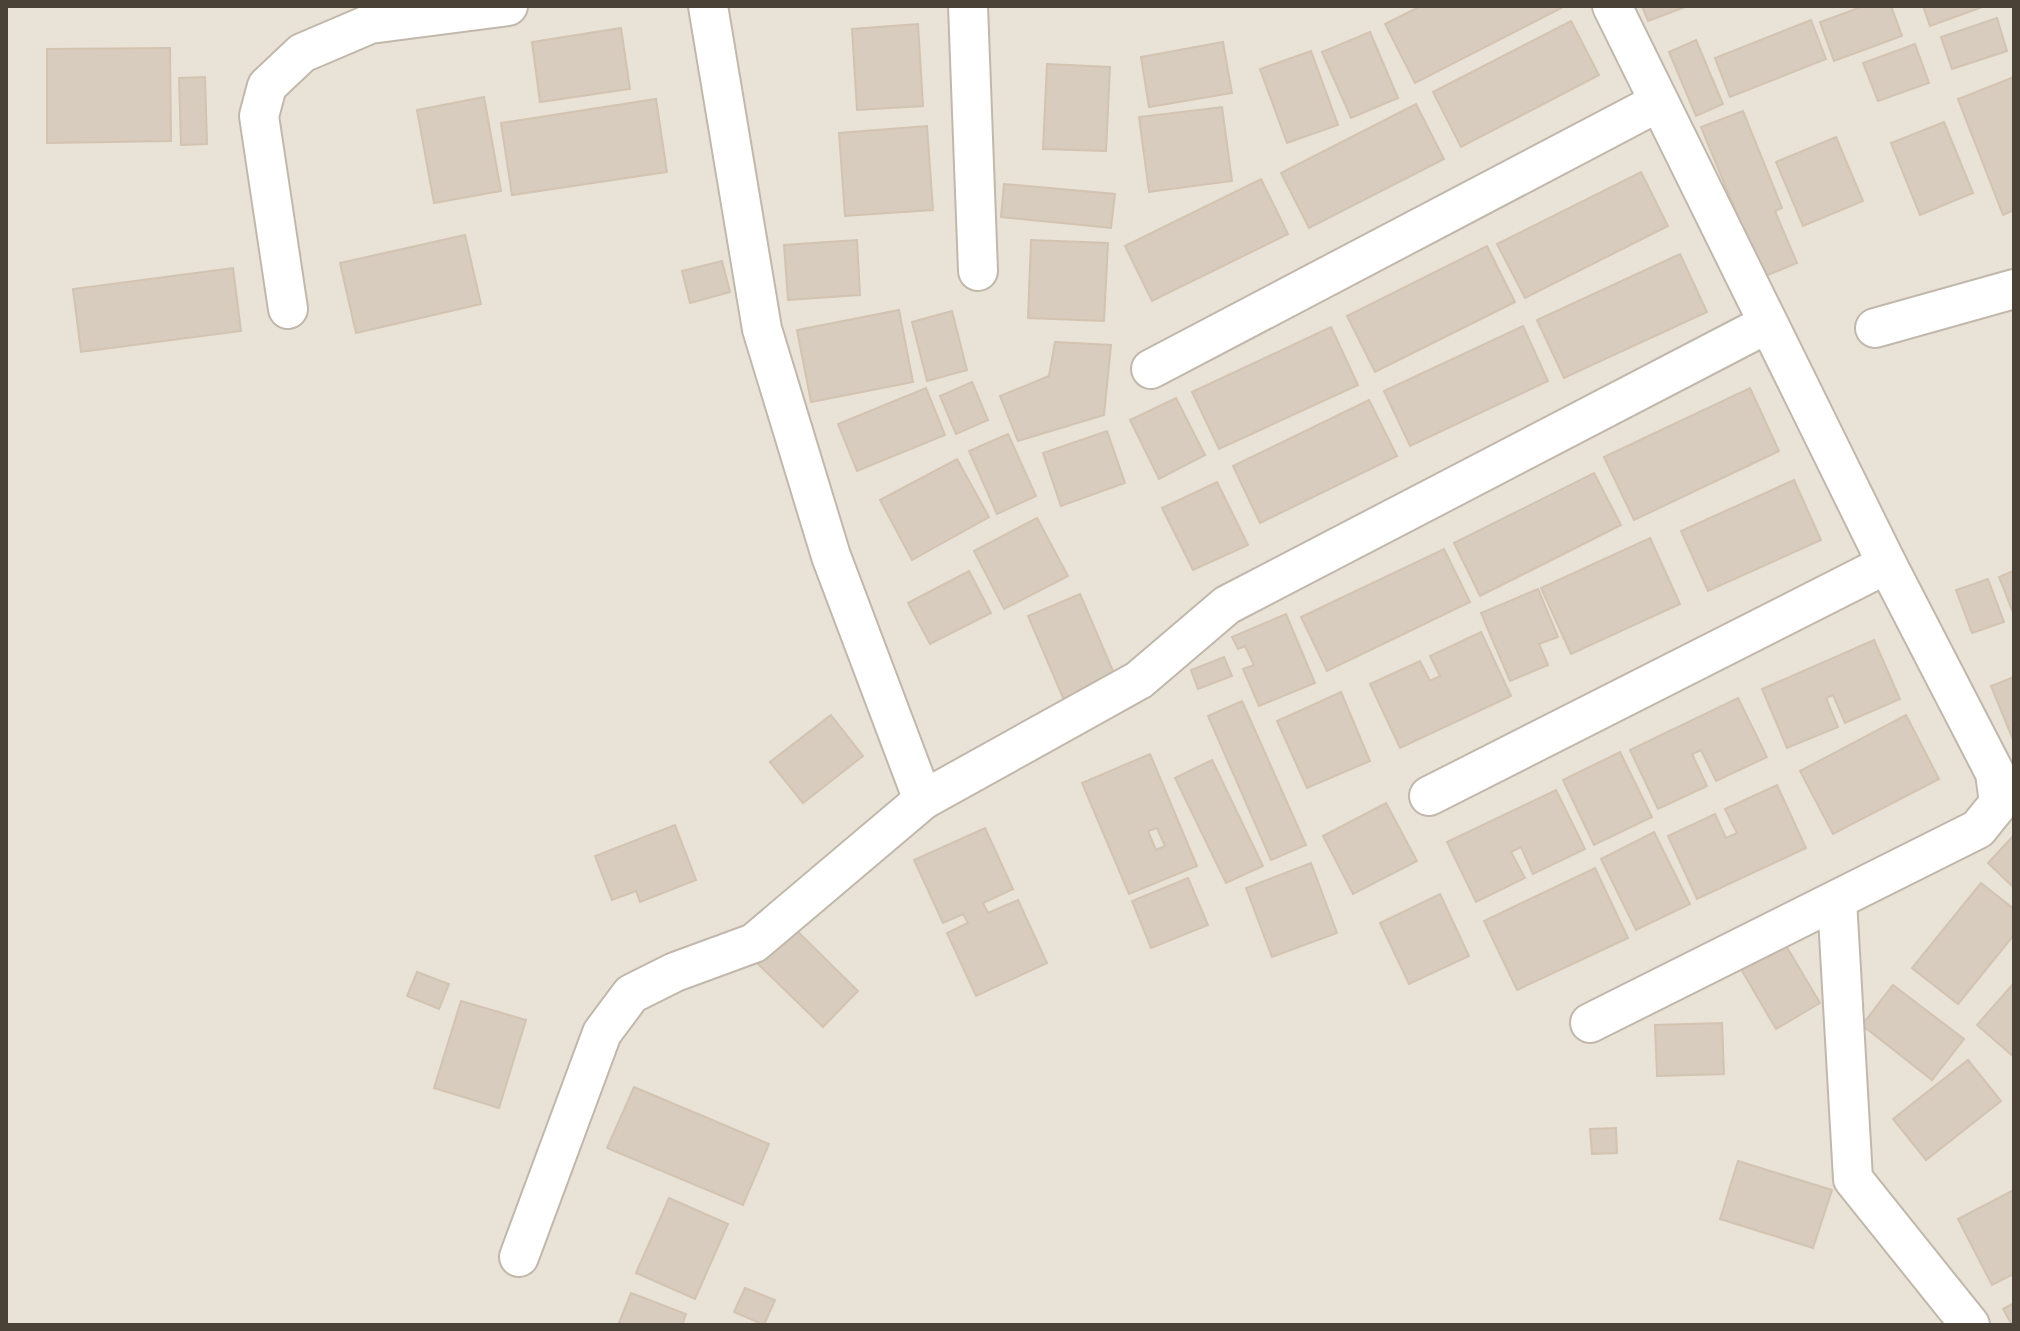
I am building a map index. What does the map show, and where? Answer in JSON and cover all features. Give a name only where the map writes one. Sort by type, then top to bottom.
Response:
[{"type":"street","points":[[288,309],[259,116],[267,86],[302,53],[370,24],[508,6]]},
{"type":"street","points":[[708,6],[762,329],[831,556],[923,800]]},
{"type":"street","points":[[968,6],[978,271]]},
{"type":"street","points":[[1590,1023],[1978,829],[1999,803],[1995,773],[1767,324],[1612,6]]},
{"type":"street","points":[[1151,369],[1659,102]]},
{"type":"street","points":[[1875,328],[2014,289]]},
{"type":"street","points":[[519,1257],[602,1033],[631,994],[675,972],[754,943],[923,800],[1139,680],[1227,605],[1767,324]]},
{"type":"street","points":[[1429,796],[1887,564]]},
{"type":"street","points":[[1837,900],[1853,1179],[1970,1325]]},
{"type":"shaded area","points":[[6,6],[2014,6],[2014,1325],[6,1325]]},
{"type":"building","points":[[1421,6],[1565,6],[1415,83],[1385,24]]},
{"type":"building","points":[[1642,6],[1688,6],[1648,21]]},
{"type":"building","points":[[1864,6],[1891,6],[1902,36],[1834,61],[1820,22]]},
{"type":"building","points":[[1923,6],[1985,6],[1930,26]]},
{"type":"building","points":[[1997,18],[2007,51],[1952,69],[1941,37]]},
{"type":"building","points":[[1811,20],[1826,59],[1730,97],[1715,58]]},
{"type":"building","points":[[1571,21],[1599,75],[1461,147],[1433,92]]},
{"type":"building","points":[[918,24],[923,106],[857,110],[852,29]]},
{"type":"building","points":[[621,28],[630,89],[540,102],[532,42]]},
{"type":"building","points":[[1370,32],[1398,98],[1351,118],[1322,52]]},
{"type":"building","points":[[1696,40],[1723,104],[1696,116],[1669,52]]},
{"type":"building","points":[[1223,42],[1232,93],[1149,107],[1141,57]]},
{"type":"building","points":[[1915,44],[1929,83],[1878,101],[1863,63]]},
{"type":"building","points":[[170,48],[171,141],[47,143],[47,49]]},
{"type":"building","points":[[1311,51],[1338,125],[1287,143],[1260,69]]},
{"type":"building","points":[[1047,64],[1110,67],[1106,151],[1043,149]]},
{"type":"building","points":[[205,77],[207,144],[181,145],[179,78]]},
{"type":"building","points":[[2014,77],[2014,210],[2003,215],[1958,99]]},
{"type":"building","points":[[484,97],[501,191],[434,203],[417,110]]},
{"type":"building","points":[[656,99],[667,172],[512,195],[501,123]]},
{"type":"building","points":[[1416,104],[1444,159],[1309,228],[1281,173]]},
{"type":"building","points":[[1222,107],[1232,181],[1149,192],[1139,117]]},
{"type":"building","points":[[1743,111],[1782,208],[1775,211],[1797,263],[1763,277],[1701,127]]},
{"type":"building","points":[[1944,122],[1973,193],[1920,215],[1891,143]]},
{"type":"building","points":[[927,126],[933,210],[845,216],[839,133]]},
{"type":"building","points":[[1836,137],[1863,201],[1803,226],[1776,162]]},
{"type":"building","points":[[1641,172],[1668,226],[1525,298],[1497,244]]},
{"type":"building","points":[[1261,179],[1288,234],[1152,301],[1125,246]]},
{"type":"building","points":[[1004,184],[1115,194],[1111,228],[1001,217]]},
{"type":"building","points":[[465,235],[481,304],[356,333],[340,263]]},
{"type":"building","points":[[857,240],[860,295],[788,300],[784,245]]},
{"type":"building","points":[[1031,240],[1108,243],[1104,321],[1028,318]]},
{"type":"building","points":[[1487,246],[1515,302],[1375,372],[1347,316]]},
{"type":"building","points":[[1680,254],[1707,312],[1564,378],[1537,320]]},
{"type":"building","points":[[722,261],[730,292],[690,303],[682,271]]},
{"type":"building","points":[[233,268],[241,331],[81,352],[73,289]]},
{"type":"building","points":[[899,310],[913,382],[811,402],[797,330]]},
{"type":"building","points":[[952,311],[967,370],[927,381],[912,322]]},
{"type":"building","points":[[1523,326],[1548,381],[1410,446],[1384,391]]},
{"type":"building","points":[[1331,327],[1358,385],[1219,449],[1192,392]]},
{"type":"building","points":[[1055,342],[1111,345],[1104,415],[1018,441],[1000,396],[1049,376]]},
{"type":"building","points":[[972,382],[988,420],[956,434],[940,396]]},
{"type":"building","points":[[926,388],[945,435],[857,471],[838,424]]},
{"type":"building","points":[[1750,388],[1779,451],[1634,520],[1604,457]]},
{"type":"building","points":[[1176,398],[1205,455],[1159,479],[1130,420]]},
{"type":"building","points":[[1369,400],[1397,456],[1260,523],[1233,466]]},
{"type":"building","points":[[1107,431],[1125,483],[1061,506],[1043,453]]},
{"type":"building","points":[[1008,434],[1036,496],[997,514],[969,451]]},
{"type":"building","points":[[957,459],[989,517],[912,560],[880,500]]},
{"type":"building","points":[[1594,473],[1621,525],[1480,596],[1454,543]]},
{"type":"building","points":[[1794,480],[1821,540],[1708,591],[1681,531]]},
{"type":"building","points":[[1217,482],[1248,545],[1193,570],[1162,508]]},
{"type":"building","points":[[1037,518],[1068,576],[1004,609],[974,551]]},
{"type":"building","points":[[1650,538],[1680,604],[1571,654],[1541,588]]},
{"type":"building","points":[[1444,549],[1470,602],[1327,671],[1301,617]]},
{"type":"building","points":[[969,571],[991,613],[930,644],[908,603]]},
{"type":"building","points":[[2014,571],[2014,615],[1999,577]]},
{"type":"building","points":[[1988,579],[2004,622],[1972,633],[1956,590]]},
{"type":"building","points":[[1538,589],[1558,637],[1539,644],[1548,665],[1510,681],[1481,613]]},
{"type":"building","points":[[1080,594],[1116,678],[1064,700],[1028,616]]},
{"type":"building","points":[[1286,614],[1315,683],[1259,706],[1243,669],[1254,665],[1245,646],[1238,649],[1232,637]]},
{"type":"building","points":[[1481,632],[1511,696],[1400,748],[1370,684],[1420,661],[1430,681],[1440,676],[1430,656]]},
{"type":"building","points":[[1874,640],[1900,699],[1845,723],[1833,695],[1826,698],[1838,727],[1787,748],[1762,689]]},
{"type":"building","points":[[1224,657],[1232,676],[1198,689],[1191,670]]},
{"type":"building","points":[[2014,677],[2014,742],[1991,686]]},
{"type":"building","points":[[1341,692],[1370,761],[1307,788],[1277,721]]},
{"type":"building","points":[[1738,698],[1767,757],[1716,781],[1701,750],[1692,754],[1707,786],[1658,809],[1630,750]]},
{"type":"building","points":[[1242,701],[1306,845],[1271,860],[1208,716]]},
{"type":"building","points":[[831,715],[863,756],[803,803],[770,762]]},
{"type":"building","points":[[1906,715],[1939,779],[1833,834],[1800,771]]},
{"type":"building","points":[[1620,752],[1652,817],[1594,845],[1563,780]]},
{"type":"building","points":[[1150,754],[1197,866],[1129,894],[1082,783]],"holes":[[[1157,828],[1165,846],[1156,850],[1148,831]]]},
{"type":"building","points":[[1212,760],[1263,866],[1226,883],[1175,778]]},
{"type":"building","points":[[1777,785],[1806,848],[1697,899],[1668,836],[1715,814],[1726,838],[1737,833],[1725,809]]},
{"type":"building","points":[[1556,790],[1585,849],[1533,874],[1521,847],[1511,852],[1525,878],[1476,902],[1447,842]]},
{"type":"building","points":[[1386,803],[1417,861],[1353,894],[1323,836]]},
{"type":"building","points":[[675,825],[696,880],[640,902],[636,891],[612,900],[595,856]]},
{"type":"building","points":[[985,828],[1013,889],[983,903],[988,913],[1018,900],[1047,963],[976,996],[947,933],[968,923],[963,914],[943,923],[914,860]]},
{"type":"building","points":[[1654,832],[1690,904],[1636,930],[1601,859]]},
{"type":"building","points":[[2014,835],[2014,888],[1988,863]]},
{"type":"building","points":[[1311,863],[1337,933],[1272,957],[1246,888]]},
{"type":"building","points":[[1595,868],[1628,938],[1517,990],[1484,921]]},
{"type":"building","points":[[1188,878],[1208,925],[1151,948],[1132,901]]},
{"type":"building","points":[[1981,883],[2014,909],[2014,935],[1958,1004],[1912,968]]},
{"type":"building","points":[[1440,894],[1469,956],[1409,984],[1380,923]]},
{"type":"building","points":[[792,926],[858,991],[823,1027],[756,962]]},
{"type":"building","points":[[1785,944],[1820,1003],[1776,1029],[1741,969]]},
{"type":"building","points":[[417,972],[449,984],[439,1009],[407,996]]},
{"type":"building","points":[[2014,983],[2014,1057],[1977,1025]]},
{"type":"building","points":[[1893,985],[1964,1039],[1932,1080],[1862,1025]]},
{"type":"building","points":[[461,1001],[526,1020],[499,1108],[434,1088]]},
{"type":"building","points":[[1722,1023],[1724,1074],[1657,1076],[1655,1025]]},
{"type":"building","points":[[1968,1060],[2001,1101],[1926,1160],[1893,1119]]},
{"type":"building","points":[[634,1087],[769,1144],[743,1205],[607,1148]]},
{"type":"building","points":[[1616,1128],[1617,1153],[1592,1154],[1590,1129]]},
{"type":"building","points":[[1738,1161],[1832,1190],[1813,1248],[1720,1219]]},
{"type":"building","points":[[2014,1190],[2014,1274],[1992,1285],[1958,1219]]},
{"type":"building","points":[[669,1198],[728,1224],[695,1299],[636,1273]]},
{"type":"building","points":[[745,1288],[775,1300],[764,1325],[734,1312]]},
{"type":"building","points":[[631,1293],[686,1314],[682,1325],[618,1325]]},
{"type":"building","points":[[2014,1303],[2014,1325],[2012,1325],[2003,1309]]}]
